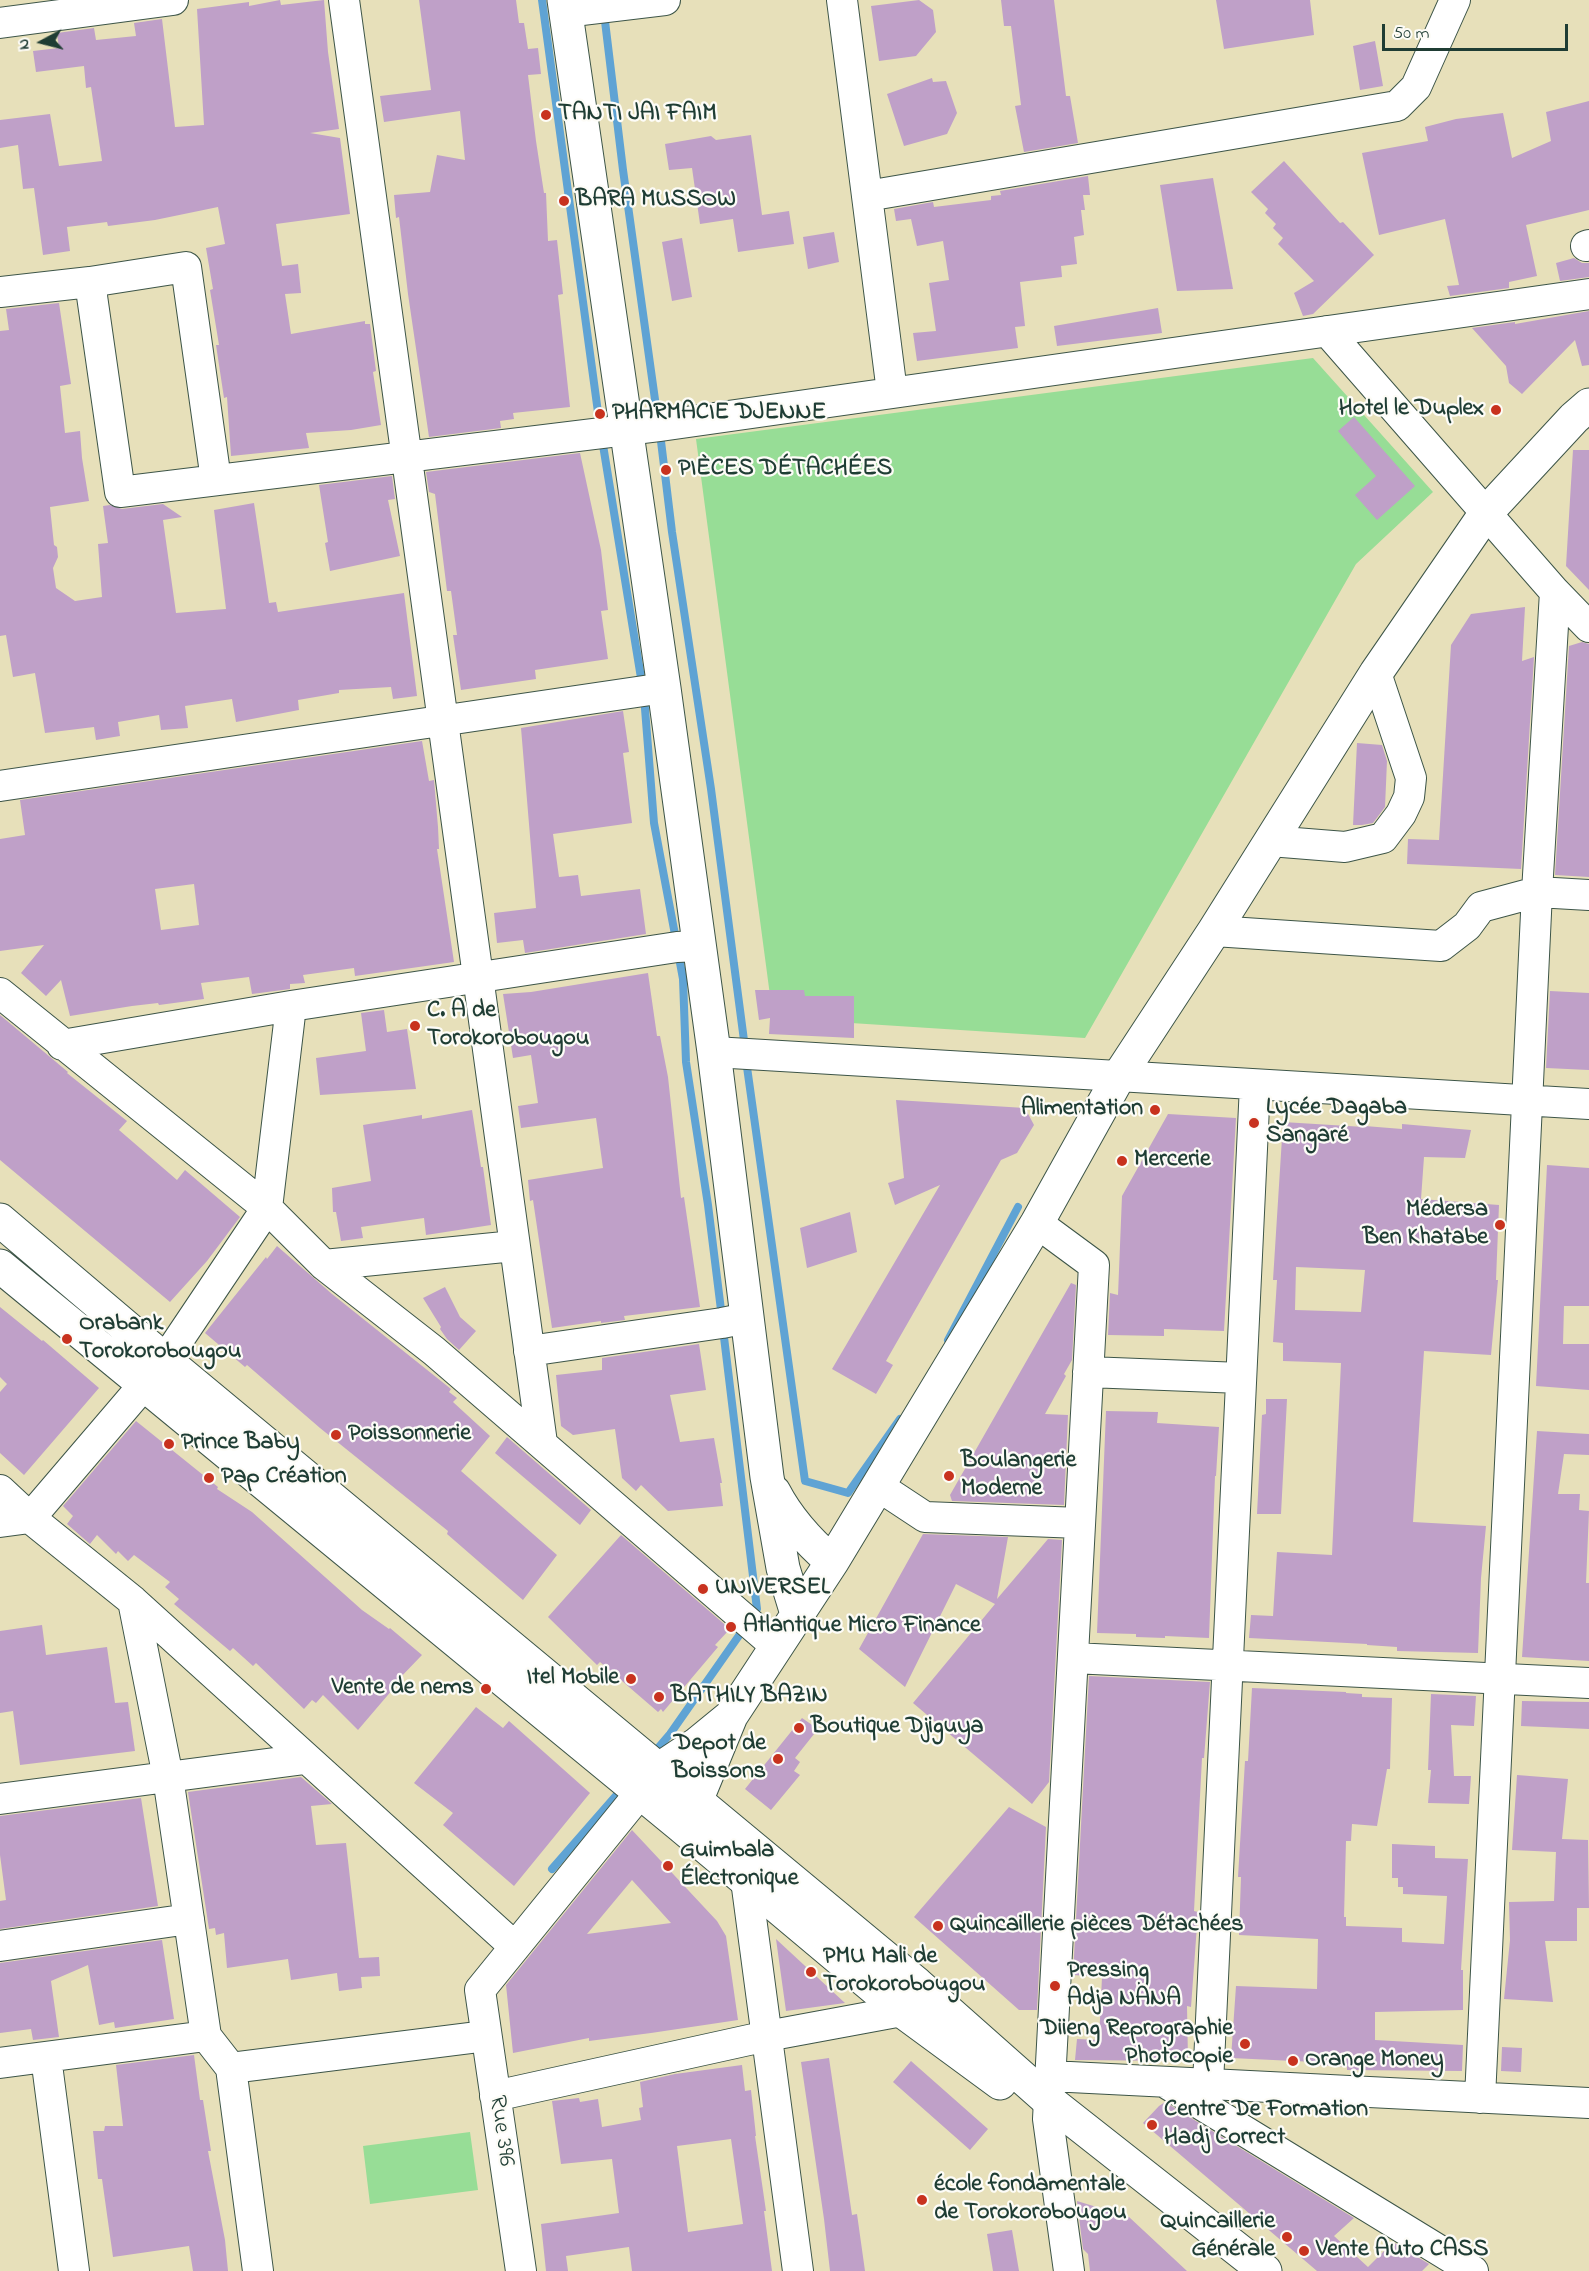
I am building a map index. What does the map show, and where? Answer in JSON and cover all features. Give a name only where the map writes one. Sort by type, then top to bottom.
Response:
[{"type":"main road","points":[[565,6],[664,688],[714,1052],[767,1477],[783,1569],[797,1614]]},
{"type":"main road","points":[[688,1813],[731,1716],[832,1562],[1037,1222],[1119,1076],[1214,931],[1376,673],[1486,513],[1574,418],[1589,405]]},
{"type":"main road","points":[[0,1220],[155,1372],[649,1782],[917,1984],[1049,2098],[1265,2271]]},
{"type":"main road","points":[[0,1266],[155,1372]]},
{"type":"main road","points":[[767,1477],[780,1503],[810,1543],[832,1562]]},
{"type":"main road","points":[[649,1782],[731,1716]]},
{"type":"main road","points":[[688,1813],[746,1880],[902,2011],[1049,2098],[1228,2271]]},
{"type":"street","points":[[344,0],[542,1443]]},
{"type":"street","points":[[565,6],[665,0]]},
{"type":"street","points":[[842,0],[892,392]]},
{"type":"street","points":[[867,196],[1397,106],[1416,87],[1455,0]]},
{"type":"street","points":[[0,23],[158,1]]},
{"type":"street","points":[[0,292],[90,282],[186,267],[216,480]]},
{"type":"street","points":[[90,282],[120,492],[627,430],[1589,294]]},
{"type":"street","points":[[1327,331],[1555,592],[1589,627]]},
{"type":"street","points":[[1480,2098],[1537,892],[1555,592]]},
{"type":"street","points":[[1270,841],[1345,848],[1383,838],[1401,814],[1409,797],[1411,778],[1376,673]]},
{"type":"street","points":[[0,786],[664,688]]},
{"type":"street","points":[[1214,931],[1441,946],[1467,926],[1481,907],[1537,892],[1589,895]]},
{"type":"street","points":[[62,1045],[291,1006],[699,946]]},
{"type":"street","points":[[0,993],[267,1208],[324,1265],[434,1351],[777,1647]]},
{"type":"street","points":[[0,1522],[30,1518],[155,1372],[267,1208],[291,1006]]},
{"type":"street","points":[[714,1052],[1589,1104]]},
{"type":"street","points":[[1208,2084],[1255,1085]]},
{"type":"street","points":[[1037,1222],[1094,1265],[1049,2098],[1069,2271]]},
{"type":"street","points":[[324,1265],[514,1246]]},
{"type":"street","points":[[529,1351],[747,1318]]},
{"type":"street","points":[[1088,1372],[1241,1378]]},
{"type":"street","points":[[878,1486],[925,1517],[1080,1523]]},
{"type":"street","points":[[0,1490],[30,1518],[134,1601],[305,1759],[515,1947],[649,1782]]},
{"type":"street","points":[[134,1601],[168,1777],[206,2036],[231,2068],[258,2271]]},
{"type":"street","points":[[1073,1658],[1589,1683]]},
{"type":"street","points":[[0,1799],[305,1759]]},
{"type":"street","points":[[746,1880],[798,2271]]},
{"type":"street","points":[[0,1946],[189,1919]]},
{"type":"street","name":"Rue 396","points":[[515,1947],[480,1990],[521,2271]]},
{"type":"street","points":[[495,2096],[767,2036],[902,2011]]},
{"type":"street","points":[[0,2063],[206,2036]]},
{"type":"street","points":[[231,2068],[486,2036]]},
{"type":"street","points":[[46,2057],[74,2271]]},
{"type":"street","points":[[1049,2098],[1164,2081],[1589,2103]]},
{"type":"street","points":[[1164,2081],[1473,2271]]},
{"type":"green space","points":[[1313,358],[1433,492],[1356,564],[1085,1038],[773,1018],[696,439]]},
{"type":"green space","points":[[470,2132],[478,2190],[370,2204],[363,2146]]},
{"type":"building","points":[[280,0],[281,5],[324,0],[328,52],[339,129],[310,133],[340,138],[350,214],[276,224],[282,266],[298,264],[301,293],[285,294],[291,334],[365,321],[365,324],[370,324],[376,371],[373,372],[381,425],[306,433],[309,448],[231,456],[227,397],[224,398],[216,345],[219,345],[206,248],[225,244],[218,207],[155,220],[108,226],[107,222],[67,227],[70,251],[43,255],[34,188],[23,189],[18,145],[0,148],[0,120],[50,114],[59,166],[102,161],[91,87],[86,88],[84,66],[36,72],[33,51],[59,48],[57,33],[94,28],[96,40],[136,36],[134,23],[162,19],[175,127],[204,125],[197,9],[249,2],[249,6]]},
{"type":"building","points":[[419,0],[516,0],[519,23],[524,23],[528,49],[538,48],[541,74],[528,75],[536,141],[544,193],[546,193],[548,241],[557,240],[563,294],[558,295],[570,407],[513,413],[514,419],[500,421],[501,428],[429,437],[394,195],[430,192],[437,155],[465,160],[460,111],[384,122],[380,96],[431,90]]},
{"type":"building","points":[[919,0],[933,10],[936,32],[916,56],[879,61],[871,6]]},
{"type":"building","points":[[1001,0],[1054,0],[1066,96],[1070,96],[1078,143],[1024,152],[1015,106],[1021,105],[1011,26],[1004,26]]},
{"type":"building","points":[[1216,0],[1310,0],[1314,35],[1224,49]]},
{"type":"building","points":[[1375,41],[1383,86],[1360,90],[1353,46]]},
{"type":"building","points":[[932,78],[933,82],[946,81],[957,113],[947,134],[904,146],[887,94]]},
{"type":"building","points":[[1589,101],[1589,210],[1526,225],[1537,276],[1509,282],[1509,288],[1450,296],[1447,286],[1459,285],[1445,219],[1379,235],[1362,153],[1428,141],[1425,127],[1456,119],[1503,113],[1512,158],[1551,141],[1546,112]]},
{"type":"building","points":[[751,135],[762,215],[789,211],[794,244],[738,252],[733,219],[700,224],[692,168],[669,170],[665,144],[711,136],[716,140]]},
{"type":"building","points":[[1284,161],[1340,223],[1343,222],[1374,255],[1313,314],[1303,316],[1294,293],[1314,281],[1278,244],[1283,238],[1273,228],[1276,224],[1265,213],[1268,209],[1251,192]]},
{"type":"building","points":[[1088,176],[1090,195],[1083,195],[1085,210],[1081,210],[1084,235],[1074,237],[1077,264],[1061,266],[1062,277],[1020,282],[1025,326],[1015,327],[1018,348],[917,361],[913,333],[936,331],[929,283],[949,280],[943,241],[917,246],[911,219],[896,221],[894,209],[933,202],[934,207],[991,200],[991,196],[1001,195],[1000,191]]},
{"type":"building","points":[[1213,178],[1233,289],[1177,291],[1160,185]]},
{"type":"building","points":[[834,232],[839,262],[808,269],[803,237]]},
{"type":"building","points":[[682,238],[692,297],[672,301],[662,242]]},
{"type":"building","points":[[1574,258],[1582,263],[1589,263],[1589,277],[1560,281],[1556,263]]},
{"type":"building","points":[[59,303],[71,384],[60,386],[65,433],[80,431],[89,501],[50,507],[54,545],[57,547],[58,557],[53,568],[56,588],[75,601],[102,597],[98,544],[108,543],[103,506],[110,505],[122,509],[163,504],[182,517],[163,520],[176,613],[226,609],[214,510],[254,503],[269,603],[276,602],[278,612],[404,593],[417,696],[393,699],[391,687],[339,690],[339,693],[298,700],[299,710],[236,722],[232,699],[185,706],[188,728],[161,730],[159,715],[118,722],[120,736],[96,740],[94,727],[45,733],[35,673],[13,677],[6,635],[0,636],[0,331],[9,330],[6,309]]},
{"type":"building","points":[[1158,308],[1162,333],[1057,346],[1054,326]]},
{"type":"building","points":[[1589,311],[1589,365],[1582,366],[1575,340],[1522,394],[1509,383],[1506,366],[1472,328],[1515,322],[1515,324]]},
{"type":"building","points":[[1354,417],[1415,486],[1377,520],[1355,495],[1376,476],[1338,431]]},
{"type":"building","points":[[1573,450],[1589,450],[1589,590],[1566,566]]},
{"type":"building","points":[[580,453],[601,550],[608,610],[601,611],[608,659],[535,670],[536,679],[461,690],[453,635],[457,635],[451,591],[447,591],[435,494],[429,492],[426,472]]},
{"type":"building","points":[[392,476],[395,499],[388,500],[400,556],[330,571],[319,485]]},
{"type":"building","points":[[1525,607],[1522,661],[1534,657],[1521,869],[1407,864],[1408,839],[1439,840],[1451,645],[1471,614]]},
{"type":"building","points":[[1582,642],[1589,644],[1589,877],[1555,875],[1569,646]]},
{"type":"building","points":[[623,711],[629,752],[623,753],[632,823],[553,834],[559,877],[578,875],[581,896],[640,889],[646,934],[525,953],[523,940],[497,943],[494,913],[536,908],[521,728]]},
{"type":"building","points":[[422,741],[429,781],[434,780],[439,849],[437,849],[454,962],[355,976],[354,968],[303,975],[305,983],[290,984],[290,989],[252,994],[249,977],[201,983],[204,999],[132,1006],[70,1016],[61,980],[46,996],[21,973],[44,945],[0,951],[0,839],[25,835],[20,800]],"holes":[[[194,884],[199,925],[161,930],[155,889]]]},
{"type":"building","points":[[1357,743],[1382,745],[1387,761],[1385,807],[1373,823],[1362,825],[1353,825]]},
{"type":"building","points":[[648,973],[657,1036],[660,1036],[668,1077],[681,1198],[684,1197],[700,1307],[624,1316],[625,1320],[552,1328],[528,1180],[603,1168],[596,1118],[521,1128],[518,1106],[538,1103],[531,1055],[513,1058],[503,994],[531,992]]},
{"type":"building","points":[[755,990],[804,990],[805,996],[854,996],[854,1038],[769,1034],[770,1018],[759,1020]]},
{"type":"building","points":[[1550,991],[1589,993],[1589,1070],[1546,1068]]},
{"type":"building","points":[[384,1010],[387,1032],[407,1029],[416,1089],[320,1095],[316,1058],[366,1051],[361,1013]]},
{"type":"building","points":[[0,1015],[127,1121],[119,1130],[177,1180],[185,1170],[240,1217],[207,1261],[170,1302],[0,1160]]},
{"type":"building","points":[[896,1100],[1025,1108],[1034,1125],[1017,1153],[1001,1160],[886,1361],[893,1365],[876,1394],[832,1369],[940,1185],[895,1205],[888,1183],[904,1178]]},
{"type":"building","points":[[472,1110],[491,1225],[426,1235],[424,1218],[361,1227],[363,1238],[341,1241],[336,1212],[333,1212],[332,1188],[371,1181],[363,1125],[422,1115],[422,1119]]},
{"type":"building","points":[[1168,1114],[1236,1118],[1224,1331],[1164,1329],[1164,1336],[1108,1335],[1110,1293],[1118,1295],[1122,1196]]},
{"type":"building","points":[[1283,1122],[1402,1129],[1402,1124],[1471,1130],[1465,1158],[1424,1157],[1421,1199],[1499,1205],[1496,1280],[1498,1280],[1491,1355],[1424,1351],[1413,1522],[1486,1526],[1478,1653],[1397,1651],[1397,1647],[1367,1644],[1249,1638],[1251,1615],[1273,1616],[1277,1552],[1332,1555],[1341,1363],[1283,1361],[1283,1343],[1273,1342],[1277,1280],[1273,1280]],"holes":[[[1296,1267],[1365,1270],[1361,1312],[1295,1310]]]},
{"type":"building","points":[[1547,1165],[1589,1168],[1589,1306],[1564,1306],[1563,1344],[1589,1344],[1589,1390],[1536,1386]]},
{"type":"building","points":[[850,1212],[857,1252],[807,1268],[800,1228]]},
{"type":"building","points":[[277,1246],[332,1294],[451,1389],[449,1392],[457,1398],[453,1402],[490,1436],[461,1471],[557,1555],[523,1600],[447,1534],[448,1531],[205,1333]]},
{"type":"building","points":[[1071,1283],[1076,1285],[1072,1360],[1045,1414],[1068,1415],[1064,1505],[952,1501],[950,1495]]},
{"type":"building","points":[[445,1287],[460,1317],[476,1331],[459,1350],[440,1329],[441,1327],[423,1298]]},
{"type":"building","points":[[0,1307],[99,1388],[24,1475],[0,1453],[0,1392],[7,1384],[0,1377]]},
{"type":"building","points":[[699,1344],[706,1390],[670,1395],[680,1442],[714,1438],[722,1483],[720,1483],[723,1506],[668,1511],[641,1485],[636,1491],[622,1478],[615,1429],[573,1435],[561,1426],[556,1375],[602,1370],[602,1358]]},
{"type":"building","points":[[1266,1399],[1287,1399],[1281,1514],[1257,1514],[1262,1415],[1266,1414]]},
{"type":"building","points":[[1106,1411],[1158,1412],[1157,1423],[1219,1427],[1209,1638],[1136,1637],[1136,1634],[1097,1633]]},
{"type":"building","points":[[136,1421],[218,1487],[217,1489],[252,1512],[362,1610],[390,1628],[422,1655],[397,1681],[399,1682],[358,1730],[323,1695],[316,1703],[312,1700],[304,1709],[256,1663],[253,1666],[233,1648],[230,1651],[174,1604],[179,1599],[165,1587],[170,1582],[134,1555],[128,1561],[118,1551],[116,1554],[97,1535],[90,1544],[67,1524],[73,1516],[63,1506]]},
{"type":"building","points":[[1537,1431],[1589,1434],[1589,1455],[1564,1454],[1558,1494],[1580,1494],[1579,1510],[1589,1511],[1586,1583],[1589,1583],[1589,1661],[1522,1657]]},
{"type":"building","points":[[507,1437],[591,1510],[580,1525],[495,1453]]},
{"type":"building","points":[[923,1534],[1008,1537],[997,1599],[1048,1539],[1062,1540],[1049,1782],[1032,1804],[913,1703],[995,1604],[956,1584],[905,1687],[859,1649]]},
{"type":"building","points":[[621,1535],[730,1629],[715,1645],[718,1647],[663,1712],[661,1709],[658,1712],[600,1662],[597,1665],[548,1617]]},
{"type":"building","points":[[42,1625],[46,1655],[107,1647],[115,1703],[128,1702],[135,1751],[20,1765],[13,1711],[0,1713],[0,1631]]},
{"type":"building","points":[[1089,1676],[1210,1682],[1204,1758],[1202,1758],[1194,1911],[1198,1912],[1191,2007],[1187,2006],[1188,2061],[1075,2060],[1077,2039],[1099,2040],[1102,1977],[1073,1975]]},
{"type":"building","points":[[1252,1688],[1346,1692],[1362,1694],[1362,1697],[1392,1698],[1390,1769],[1387,1769],[1377,1826],[1352,1824],[1351,1841],[1346,1841],[1344,1917],[1346,1917],[1346,1926],[1402,1928],[1402,1942],[1444,1944],[1447,1896],[1403,1894],[1403,1887],[1398,1887],[1398,1878],[1392,1878],[1392,1844],[1435,1846],[1435,1858],[1468,1859],[1461,1970],[1463,1970],[1463,2010],[1375,2012],[1375,2040],[1463,2045],[1462,2071],[1347,2070],[1347,2067],[1315,2065],[1315,2062],[1231,2058],[1236,1986],[1317,1989],[1318,1939],[1239,1935],[1241,1877],[1238,1877]]},
{"type":"building","points":[[1431,1694],[1476,1696],[1474,1726],[1451,1725],[1454,1776],[1471,1776],[1469,1804],[1428,1803],[1431,1770],[1428,1770]]},
{"type":"building","points":[[1522,1701],[1589,1702],[1589,1729],[1521,1726]]},
{"type":"building","points":[[476,1707],[503,1728],[509,1721],[590,1793],[514,1886],[443,1825],[453,1813],[414,1783]]},
{"type":"building","points":[[802,1718],[818,1729],[795,1758],[800,1762],[794,1771],[800,1775],[771,1810],[745,1789]]},
{"type":"building","points":[[1517,1775],[1568,1779],[1562,1839],[1588,1840],[1589,1908],[1577,1908],[1577,1941],[1545,1941],[1553,2002],[1504,1999],[1510,1940],[1509,1902],[1554,1901],[1556,1852],[1512,1850]]},
{"type":"building","points":[[301,1777],[332,1804],[311,1806],[316,1845],[346,1843],[359,1958],[379,1957],[380,1976],[361,1977],[362,1988],[339,1991],[337,1973],[291,1980],[288,1959],[227,1968],[224,1933],[216,1935],[215,1928],[209,1929],[188,1792]]},
{"type":"building","points":[[141,1798],[158,1906],[0,1929],[0,1901],[6,1900],[0,1855],[0,1816]]},
{"type":"building","points":[[1009,1807],[1046,1827],[1037,2010],[1019,2010],[914,1917]]},
{"type":"building","points":[[632,1830],[717,1921],[726,1936],[738,2020],[589,2041],[589,2038],[513,2053],[506,1985]],"holes":[[[632,1880],[671,1923],[587,1934]]]},
{"type":"building","points":[[776,1939],[845,2003],[786,2011]]},
{"type":"building","points":[[162,1940],[174,2019],[115,2028],[114,2022],[99,2025],[88,1965],[51,1981],[59,2037],[33,2040],[31,2029],[0,2033],[0,1963]]},
{"type":"building","points":[[1502,2047],[1522,2048],[1521,2072],[1501,2071]]},
{"type":"building","points":[[194,2055],[200,2100],[203,2100],[211,2151],[208,2151],[225,2240],[228,2271],[193,2271],[189,2246],[113,2257],[102,2179],[98,2179],[93,2131],[104,2131],[105,2126],[123,2126],[116,2065]]},
{"type":"building","points":[[829,2058],[852,2215],[857,2214],[865,2271],[830,2271],[801,2062]]},
{"type":"building","points":[[911,2061],[988,2129],[970,2150],[893,2082]]},
{"type":"building","points":[[742,2065],[745,2091],[751,2090],[772,2271],[632,2271],[629,2247],[566,2256],[568,2271],[546,2271],[541,2224],[619,2213],[612,2159],[561,2164],[552,2101],[579,2098],[580,2102],[598,2099],[602,2127],[641,2120],[639,2108],[643,2107],[640,2082],[675,2074]],"holes":[[[731,2139],[743,2224],[688,2232],[677,2146]]]},
{"type":"building","points":[[1165,2102],[1354,2218],[1334,2236],[1368,2267],[1393,2242],[1429,2264],[1422,2271],[1317,2271],[1143,2123]]},
{"type":"building","points":[[1077,2201],[1129,2217],[1187,2271],[1090,2271],[1088,2254],[1083,2249]]},
{"type":"building","points":[[1012,2230],[1019,2271],[993,2271],[987,2234]]},
{"type":"waterway","points":[[542,0],[600,427]]},
{"type":"waterway","points":[[604,13],[658,421]]},
{"type":"waterway","points":[[660,433],[745,1048]]},
{"type":"waterway","points":[[602,439],[642,684]]},
{"type":"waterway","points":[[644,696],[654,823],[676,940]]},
{"type":"waterway","points":[[678,952],[683,979],[686,1062],[708,1205],[722,1318]]},
{"type":"waterway","points":[[746,1060],[805,1481],[848,1493],[900,1419]]},
{"type":"waterway","points":[[948,1340],[1018,1207]]},
{"type":"waterway","points":[[723,1329],[757,1609],[752,1617]]},
{"type":"waterway","points":[[652,1755],[670,1734],[745,1627]]},
{"type":"waterway","points":[[552,1869],[622,1789]]},
{"type":"place","name":"TANTI JAI FAIM","points":[[546,115]]},
{"type":"place","name":"BARA MUSSOW","points":[[564,201]]},
{"type":"place","name":"Hotel le Duplex","points":[[1496,410]]},
{"type":"place","name":"PHARMACIE DJENNE","points":[[600,414]]},
{"type":"place","name":"PIÈCES DÉTACHÉES","points":[[666,470]]},
{"type":"place","name":"C. A de Torokorobougou","points":[[415,1026]]},
{"type":"place","name":"Alimentation","points":[[1155,1110]]},
{"type":"place","name":"Lycée Dagaba Sangaré","points":[[1254,1123]]},
{"type":"place","name":"Mercerie","points":[[1122,1161]]},
{"type":"place","name":"Médersa Ben Khatabe","points":[[1500,1225]]},
{"type":"place","name":"Orabank Torokorobougou","points":[[67,1339]]},
{"type":"place","name":"Poissonnerie","points":[[336,1435]]},
{"type":"place","name":"Prince Baby","points":[[169,1444]]},
{"type":"place","name":"Boulangerie Moderne","points":[[949,1476]]},
{"type":"place","name":"Pap Création","points":[[209,1478]]},
{"type":"place","name":"UNIVERSEL","points":[[703,1589]]},
{"type":"place","name":"Atlantique Micro Finance","points":[[731,1627]]},
{"type":"place","name":"Itel Mobile","points":[[631,1679]]},
{"type":"place","name":"Vente de nems","points":[[486,1689]]},
{"type":"place","name":"BATHILY BAZIN","points":[[659,1697]]},
{"type":"place","name":"Boutique Djiguya","points":[[799,1728]]},
{"type":"place","name":"Depot de Boissons","points":[[778,1759]]},
{"type":"place","name":"Guimbala Électronique","points":[[668,1866]]},
{"type":"place","name":"Quincaillerie pièces Détachées","points":[[938,1926]]},
{"type":"place","name":"PMU Mali de Torokorobougou","points":[[811,1972]]},
{"type":"place","name":"Pressing Adja NANA","points":[[1055,1986]]},
{"type":"place","name":"Diieng Reprographie Photocopie","points":[[1245,2044]]},
{"type":"place","name":"Orange Money","points":[[1293,2061]]},
{"type":"place","name":"Centre De Formation Hadj Correct","points":[[1152,2125]]},
{"type":"place","name":"école fondamentale de Torokorobougou","points":[[922,2200]]},
{"type":"place","name":"Quincaillerie Générale","points":[[1287,2237]]},
{"type":"place","name":"Vente Auto CASS","points":[[1304,2251]]}]
